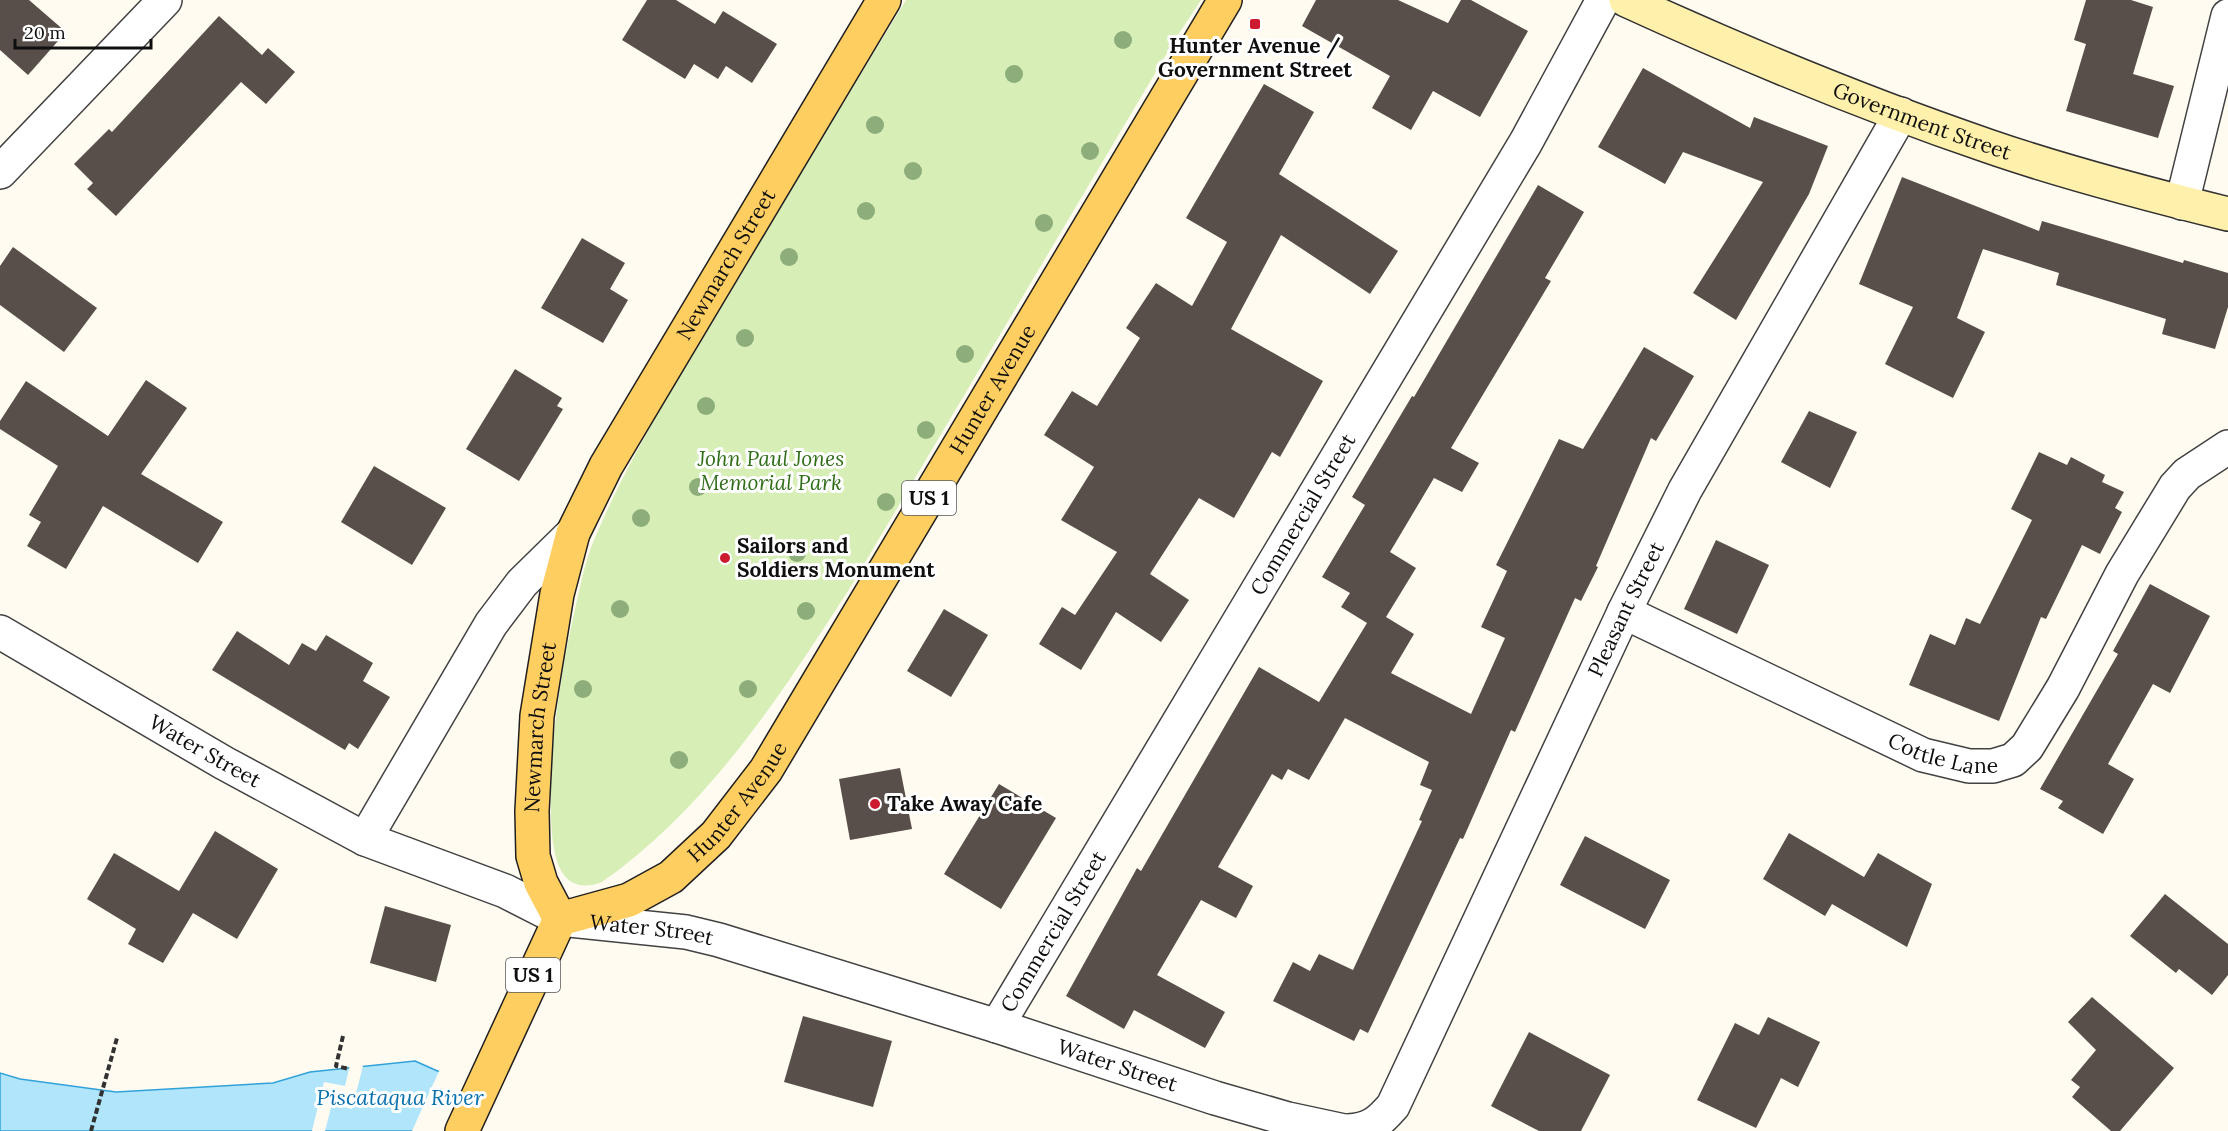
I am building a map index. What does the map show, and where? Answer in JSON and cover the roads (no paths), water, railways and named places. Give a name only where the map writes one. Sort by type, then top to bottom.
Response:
[{"type":"main road","name":"Newmarch Street","points":[[560,919],[541,883],[533,856],[532,811],[537,716],[558,594],[573,533],[606,466],[884,0]]},
{"type":"main road","name":"Hunter Avenue","points":[[560,919],[629,900],[671,877],[716,835],[766,770],[1225,0]]},
{"type":"main road","name":"US 1","points":[[462,1131],[560,919]]},
{"type":"street","points":[[0,172],[165,0]]},
{"type":"street","name":"Commercial Street","points":[[997,1026],[1514,161],[1603,0]]},
{"type":"street","name":"Government Street","points":[[1626,0],[1709,38],[1989,147],[2085,177],[2228,214]]},
{"type":"street","points":[[2182,203],[2228,16]]},
{"type":"street","name":"Pleasant Street","points":[[1348,1131],[1363,1130],[1380,1120],[1393,1106],[1624,612],[1685,490],[1900,114]]},
{"type":"street","name":"Cottle Lane","points":[[1624,612],[1923,755],[1969,766],[1993,766],[2013,760],[2027,747],[2063,688],[2122,574],[2175,487],[2187,474],[2228,447]]},
{"type":"street","name":"Newmarch Street","points":[[365,839],[491,624],[522,583],[573,533]]},
{"type":"street","name":"Water Street","points":[[0,632],[224,763],[365,839],[505,891],[560,919],[697,934],[997,1026],[1215,1098],[1288,1119],[1344,1131]]},
{"type":"water","name":"Piscataqua River","points":[[415,1061],[496,1097],[494,1131],[0,1131],[0,1073],[20,1079],[116,1092],[273,1083],[310,1072]]},
{"type":"place","name":"Hunter Avenue / Government Street","points":[[1255,24]]},
{"type":"place","name":"Sailors and Soldiers Monument","points":[[725,558]]},
{"type":"place","name":"Take Away Cafe","points":[[875,804]]},
{"type":"park label","name":"John Paul Jones Memorial Park","points":[[771,471]]}]
